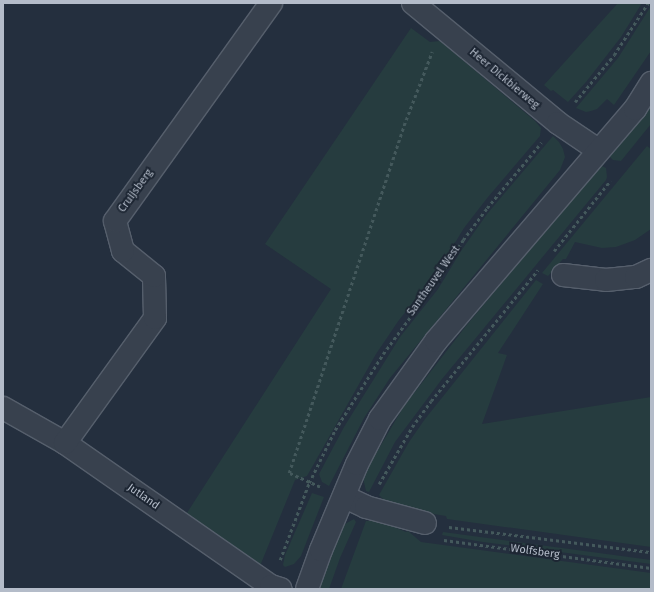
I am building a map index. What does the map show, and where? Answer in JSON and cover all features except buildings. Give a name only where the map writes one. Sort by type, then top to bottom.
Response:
[{"type":"street","name":"Cruijsberg","points":[[65,443],[155,318],[154,276],[123,251],[115,221],[271,3]]},
{"type":"street","name":"Heer Dickbierweg","points":[[413,3],[558,123],[598,150]]},
{"type":"street","points":[[307,589],[321,550],[358,464],[380,419],[436,341],[598,150],[635,109],[651,83]]},
{"type":"street","points":[[563,275],[606,280],[636,277],[651,270]]},
{"type":"street","name":"Jutland","points":[[3,408],[65,443],[276,587]]},
{"type":"street","points":[[345,497],[366,507],[425,523]]},
{"type":"path","name":"Santheuvel West","points":[[276,587],[309,483],[335,430],[383,354],[439,278],[463,240],[487,208],[614,54],[648,3]]},
{"type":"path","points":[[309,483],[288,473],[406,120],[441,27]]},
{"type":"path","points":[[551,254],[614,176]]},
{"type":"path","points":[[366,507],[416,422],[541,266]]},
{"type":"path","name":"Wolfsberg","points":[[425,523],[651,552]]},
{"type":"path","name":"Wolfsberg","points":[[425,523],[432,533],[441,540],[651,568]]},
{"type":"green space","points":[[618,3],[642,3],[621,37],[586,82],[568,102],[544,85]]},
{"type":"green space","points":[[651,6],[651,51],[614,105],[607,99],[597,109],[591,111],[586,112],[576,108],[618,58]]},
{"type":"green space","points":[[411,28],[430,42],[440,41],[535,121],[541,128],[540,136],[488,197],[464,228],[436,274],[399,320],[376,354],[307,476],[295,480],[260,566],[185,516],[331,289],[265,244]]},
{"type":"green space","points":[[651,102],[651,124],[621,161],[613,160],[608,155]]},
{"type":"green space","points":[[553,136],[563,149],[565,157],[560,170],[390,378],[364,418],[329,486],[322,482],[319,474],[344,427],[400,337],[438,289],[461,251],[487,214]]},
{"type":"green space","points":[[647,146],[651,149],[651,229],[635,240],[616,247],[602,248],[575,242],[566,259],[563,259],[548,276],[542,273]]},
{"type":"green space","points":[[600,165],[606,168],[606,180],[442,379],[395,442],[369,492],[366,491],[363,478],[365,472],[404,406],[466,326]]},
{"type":"green space","points":[[536,280],[543,284],[498,353],[507,355],[482,424],[651,397],[651,547],[447,519],[446,516],[404,509],[387,503],[379,495],[409,442],[425,419]]},
{"type":"green space","points":[[312,493],[324,497],[301,556],[294,564],[285,567],[283,565],[285,555]]},
{"type":"green space","points":[[354,519],[356,522],[340,558],[329,589],[320,589],[335,540],[343,525]]},
{"type":"green space","points":[[366,521],[375,521],[390,525],[406,532],[408,531],[421,542],[651,573],[651,589],[341,589]]},
{"type":"green space","points":[[443,532],[651,560],[651,564],[483,542],[442,535]]}]
